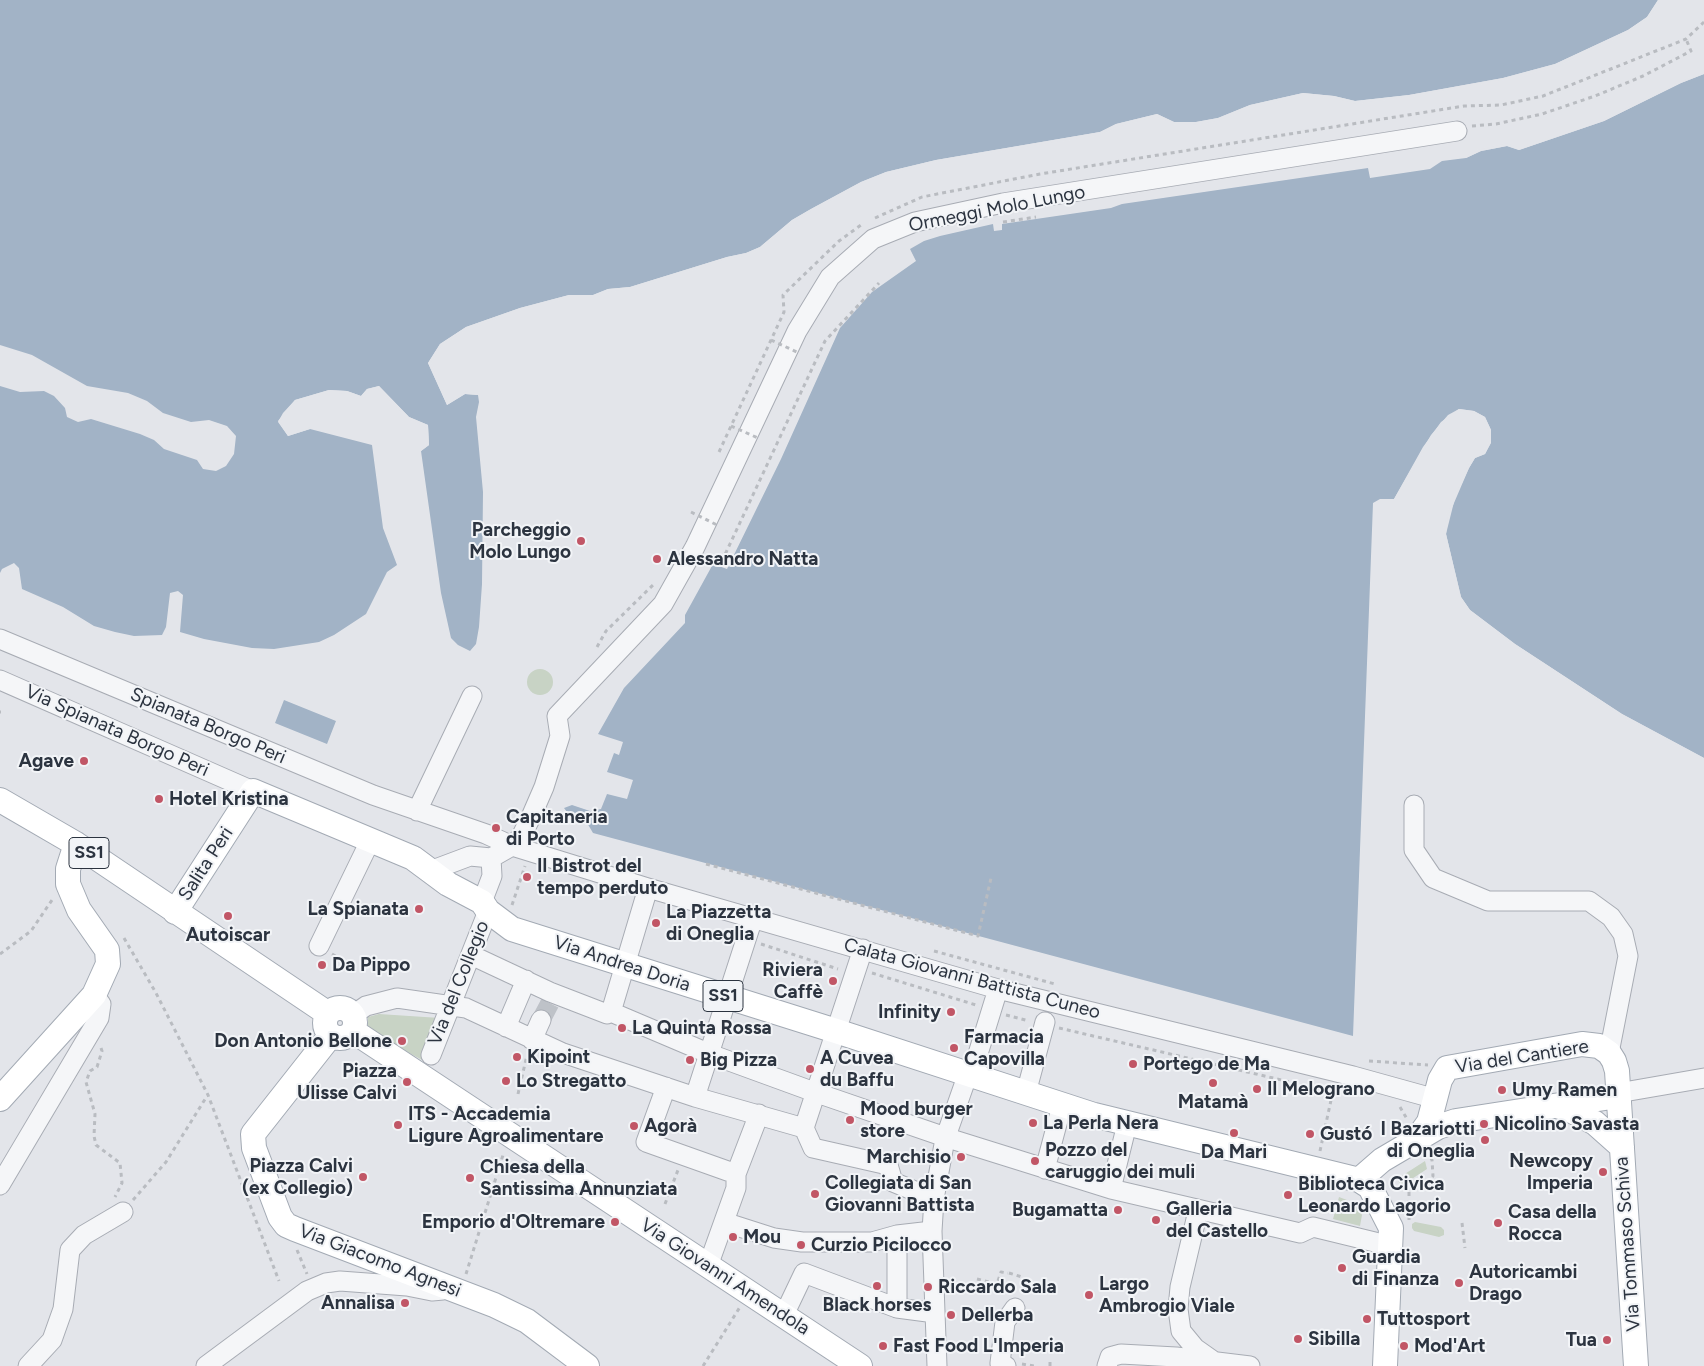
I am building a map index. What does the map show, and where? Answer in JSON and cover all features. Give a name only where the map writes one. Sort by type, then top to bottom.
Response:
[{"type":"main road","name":"Via Spianata Borgo Peri","points":[[253,791],[371,838]]},
{"type":"main road","name":"Salita Peri","points":[[175,912],[253,791]]},
{"type":"main road","name":"SS1","points":[[0,800],[76,844],[341,1024]]},
{"type":"main road","name":"SS1","points":[[371,838],[413,858],[448,884],[493,908]]},
{"type":"main road","points":[[0,1099],[94,994],[108,964],[108,950],[79,910],[68,884],[68,869],[76,844]]},
{"type":"main road","name":"Via Andrea Doria","points":[[493,908],[512,929],[836,1030],[969,1077]]},
{"type":"main road","name":"Via Giovanni Amendola","points":[[341,1024],[860,1366]]},
{"type":"main road","name":"Via Giacomo Agnesi","points":[[341,1024],[253,1134],[254,1148],[280,1218],[286,1225],[456,1284],[527,1321],[587,1366]]},
{"type":"main road","name":"Via del Cantiere","points":[[1419,1136],[1429,1122],[1443,1072],[1447,1068],[1455,1065],[1582,1044],[1599,1046],[1609,1053]]},
{"type":"main road","name":"Via Tommaso Schiva","points":[[1609,1053],[1616,1067],[1636,1366]]},
{"type":"main road","name":"SS1","points":[[969,1077],[1128,1124],[1312,1162],[1359,1180]]},
{"type":"main road","points":[[1385,1366],[1385,1238],[1370,1188],[1359,1180],[1382,1160],[1419,1136],[1456,1121],[1618,1095]]},
{"type":"main road","points":[[1555,1106],[1570,1110],[1595,1123],[1622,1147]]},
{"type":"street","name":"Ormeggi Molo Lungo","points":[[512,846],[521,837],[544,787],[560,736],[557,716],[663,604],[695,546],[797,330],[830,277],[873,239],[915,222],[1003,203],[1457,131]]},
{"type":"street","name":"Spianata Borgo Peri","points":[[0,639],[417,811],[486,834],[512,846]]},
{"type":"street","name":"Via Spianata Borgo Peri","points":[[0,681],[253,791]]},
{"type":"street","points":[[417,811],[472,696]]},
{"type":"street","name":"Via Tommaso Schiva","points":[[1414,805],[1414,850],[1433,878],[1488,900],[1589,901],[1611,917],[1623,934],[1628,956],[1609,1053]]},
{"type":"street","points":[[319,946],[371,838]]},
{"type":"street","points":[[430,871],[470,856],[491,858],[512,846]]},
{"type":"street","name":"Calata Giovanni Battista Cuneo","points":[[512,846],[648,888],[998,989],[1337,1072],[1436,1099]]},
{"type":"street","name":"Via del Collegio","points":[[431,1055],[471,955],[493,908],[491,858]]},
{"type":"street","points":[[611,1012],[648,888]]},
{"type":"street","points":[[695,1097],[753,918]]},
{"type":"street","points":[[863,949],[836,1030],[818,1093],[804,1128],[813,1148],[888,1165],[893,1182],[934,1200]]},
{"type":"street","points":[[471,955],[526,980],[552,997],[607,1014],[611,1012],[710,1054],[948,1138],[1045,1169],[1111,1189],[1198,1211],[1300,1233],[1313,1227],[1385,1238]]},
{"type":"street","points":[[506,1027],[526,980]]},
{"type":"street","points":[[937,1366],[932,1231],[934,1200],[948,1138],[998,989]]},
{"type":"street","points":[[0,1185],[99,1018],[101,1004],[94,994]]},
{"type":"street","points":[[341,1024],[366,1006],[397,998],[466,1008],[562,1053],[695,1097],[804,1128]]},
{"type":"street","points":[[532,1040],[541,1020]]},
{"type":"street","points":[[1026,1094],[1044,1023]]},
{"type":"street","points":[[1618,1095],[1704,1078]]},
{"type":"street","points":[[666,1087],[646,1142],[736,1174]]},
{"type":"street","points":[[1045,1169],[1062,1106]]},
{"type":"street","points":[[708,1266],[736,1188],[736,1174],[759,1114]]},
{"type":"street","points":[[1111,1189],[1128,1124]]},
{"type":"street","points":[[28,1366],[52,1340],[63,1309],[70,1250],[84,1235],[118,1207]]},
{"type":"street","points":[[1198,1211],[1180,1287],[1178,1309],[1181,1331],[1196,1348],[1212,1360]]},
{"type":"street","points":[[724,1222],[774,1238],[802,1242],[872,1242],[888,1237],[932,1231]]},
{"type":"street","points":[[888,1237],[895,1275],[897,1308]]},
{"type":"street","points":[[784,1315],[804,1273],[897,1308],[934,1313]]},
{"type":"street","points":[[206,1366],[313,1288],[326,1283],[340,1281],[407,1286],[432,1291],[456,1284]]},
{"type":"street","points":[[1006,1366],[1000,1363],[1010,1315]]},
{"type":"street","points":[[1107,1366],[1110,1357],[1121,1354],[1212,1360],[1250,1366]]},
{"type":"path","points":[[873,219],[922,198],[1040,174],[1464,106],[1501,105],[1544,96],[1686,39],[1704,22]]},
{"type":"path","points":[[1457,131],[1473,126],[1496,124],[1542,114],[1595,96],[1643,76],[1691,51],[1686,39]]},
{"type":"path","points":[[997,223],[1045,216]]},
{"type":"path","points":[[715,460],[784,312],[783,295],[839,242],[866,222]]},
{"type":"path","points":[[722,561],[825,341],[879,282]]},
{"type":"path","points":[[780,355],[788,337]]},
{"type":"path","points":[[771,340],[799,353]]},
{"type":"path","points":[[742,433],[746,425]]},
{"type":"path","points":[[731,426],[758,438]]},
{"type":"path","points":[[687,520],[695,503]]},
{"type":"path","points":[[691,512],[719,526]]},
{"type":"path","points":[[701,521],[705,512]]},
{"type":"path","points":[[597,648],[606,631],[660,578]]},
{"type":"path","points":[[706,864],[978,936],[991,878]]},
{"type":"path","points":[[493,908],[525,865]]},
{"type":"path","points":[[0,954],[30,931]]},
{"type":"path","points":[[122,934],[156,993],[208,1095],[279,1282]]},
{"type":"path","points":[[881,976],[982,1007]]},
{"type":"path","points":[[1001,1014],[1318,1091],[1332,1092]]},
{"type":"path","points":[[92,1029],[102,1051],[97,1067],[90,1072],[86,1082],[89,1099],[95,1114],[94,1136],[96,1145],[120,1163],[122,1183],[118,1207]]},
{"type":"path","points":[[518,1094],[532,1040]]},
{"type":"path","points":[[1312,1162],[1337,1072]]},
{"type":"path","points":[[118,1207],[166,1162],[208,1095]]},
{"type":"path","points":[[456,1284],[503,1155]]},
{"type":"path","points":[[665,1204],[678,1170]]},
{"type":"path","points":[[1462,1223],[1465,1248]]},
{"type":"path","points":[[286,1225],[313,1288]]},
{"type":"path","points":[[977,1279],[997,1284],[1001,1272],[1022,1277]]},
{"type":"path","points":[[702,1366],[749,1293]]},
{"type":"green space","points":[[540,669],[550,672],[553,682],[550,692],[540,695],[530,692],[527,682],[530,672]]},
{"type":"green space","points":[[379,1014],[440,1018],[424,1061],[374,1034],[368,1028],[368,1017]]},
{"type":"green space","points":[[1425,1161],[1427,1169],[1401,1186],[1397,1179]]},
{"type":"green space","points":[[1339,1197],[1347,1200],[1359,1209],[1362,1215],[1360,1226],[1333,1219]]},
{"type":"green space","points":[[1415,1222],[1441,1227],[1444,1230],[1444,1235],[1439,1237],[1414,1231],[1412,1224]]},
{"type":"water","points":[[0,0],[1658,0],[1647,17],[1628,30],[1555,64],[1503,78],[1409,95],[1355,101],[1334,96],[1303,93],[1250,105],[1218,118],[1196,122],[1174,122],[1157,114],[1116,124],[1100,132],[936,160],[886,172],[861,182],[811,209],[792,220],[760,247],[746,253],[727,257],[630,287],[608,289],[593,295],[569,295],[520,308],[466,327],[440,344],[428,363],[447,405],[465,394],[478,395],[479,402],[476,417],[483,492],[482,584],[476,644],[470,651],[458,645],[451,638],[441,593],[421,451],[429,445],[428,425],[409,417],[379,386],[367,389],[361,396],[347,391],[329,390],[295,400],[278,421],[288,436],[310,429],[372,445],[383,528],[397,565],[387,572],[366,614],[334,635],[319,642],[274,649],[252,648],[204,639],[180,632],[183,595],[178,591],[170,593],[166,627],[162,635],[134,636],[94,626],[63,607],[22,589],[19,568],[14,563],[2,569],[0,573]]},
{"type":"water","points":[[1704,74],[1704,758],[1622,714],[1515,644],[1470,610],[1461,597],[1446,534],[1455,498],[1475,458],[1485,454],[1491,443],[1491,430],[1485,417],[1474,411],[1459,409],[1441,422],[1423,447],[1394,499],[1380,499],[1373,503],[1353,1036],[593,833],[586,821],[570,816],[564,808],[572,805],[590,811],[601,809],[607,794],[627,799],[633,780],[607,772],[614,753],[619,755],[623,742],[598,734],[624,688],[685,623],[685,615],[713,564],[727,569],[781,459],[840,328],[872,292],[916,261],[910,249],[924,241],[940,236],[993,224],[994,231],[1002,230],[1002,224],[1111,208],[1122,204],[1368,168],[1370,178],[1430,169],[1442,161],[1466,158],[1481,151],[1507,146],[1519,150],[1604,121],[1681,83]]},
{"type":"water","points":[[284,700],[336,721],[327,744],[275,723]]},
{"type":"pier","points":[[1658,0],[1660,0],[1657,8],[1649,18],[1629,32],[1556,67],[1504,80],[1409,97],[1355,104],[1333,98],[1304,95],[1251,107],[1219,121],[1196,125],[1173,124],[1156,117],[1117,127],[1100,135],[936,162],[886,175],[862,184],[812,211],[793,223],[761,249],[747,256],[728,259],[631,289],[608,292],[594,297],[570,297],[521,310],[467,329],[442,346],[431,363],[448,402],[465,391],[480,393],[478,395],[465,394],[447,405],[428,363],[440,344],[466,327],[520,308],[569,295],[593,295],[608,289],[630,287],[727,257],[746,253],[760,247],[792,220],[811,209],[861,182],[886,172],[936,160],[1100,132],[1116,124],[1157,114],[1174,122],[1196,122],[1218,118],[1250,105],[1303,93],[1334,96],[1355,101],[1409,95],[1503,78],[1555,64],[1628,30],[1647,17]]},
{"type":"pier","points":[[1704,72],[1704,74],[1681,83],[1604,121],[1519,150],[1507,146],[1481,151],[1466,158],[1466,155],[1480,149],[1507,143],[1519,147],[1603,119],[1680,81]]},
{"type":"pier","points":[[0,345],[32,355],[87,386],[128,393],[147,401],[163,413],[191,422],[209,420],[227,426],[236,436],[234,454],[226,466],[216,471],[203,469],[197,460],[164,449],[154,440],[140,434],[91,419],[78,422],[67,417],[65,408],[54,396],[44,391],[20,392],[0,386]]},
{"type":"pier","points":[[379,386],[409,417],[428,425],[429,445],[421,451],[419,450],[426,444],[425,427],[407,419],[378,389],[368,391],[361,399],[346,394],[329,393],[296,402],[281,422],[288,433],[310,427],[310,429],[288,436],[278,422],[283,413],[295,400],[329,390],[347,391],[361,396],[367,389]]},
{"type":"pier","points":[[1459,409],[1474,411],[1485,417],[1491,430],[1491,442],[1485,454],[1475,458],[1469,468],[1448,517],[1446,534],[1461,597],[1470,610],[1515,644],[1622,714],[1704,758],[1704,760],[1620,716],[1514,646],[1469,612],[1459,598],[1443,533],[1446,516],[1467,466],[1473,456],[1483,452],[1489,442],[1488,431],[1483,419],[1473,413],[1459,412],[1450,417],[1433,436],[1406,485],[1396,499],[1394,499],[1431,435],[1448,415]]},
{"type":"tunnel","points":[[541,1020],[551,1001]]},
{"type":"place","name":"Parcheggio Molo Lungo","points":[[581,541]]},
{"type":"place","name":"Alessandro Natta","points":[[657,559]]},
{"type":"place","name":"Agave","points":[[84,761]]},
{"type":"place","name":"Hotel Kristina","points":[[159,799]]},
{"type":"place","name":"Capitaneria di Porto","points":[[496,828]]},
{"type":"place","name":"Il Bistrot del tempo perduto","points":[[527,877]]},
{"type":"place","name":"La Spianata","points":[[419,909]]},
{"type":"place","name":"Autoiscar","points":[[228,916]]},
{"type":"place","name":"La Piazzetta di Oneglia","points":[[656,923]]},
{"type":"place","name":"Da Pippo","points":[[322,965]]},
{"type":"place","name":"Riviera Caffè","points":[[833,981]]},
{"type":"place","name":"Infinity","points":[[951,1012]]},
{"type":"place","name":"La Quinta Rossa","points":[[622,1028]]},
{"type":"place","name":"Don Antonio Bellone","points":[[402,1041]]},
{"type":"place","name":"Farmacia Capovilla","points":[[954,1048]]},
{"type":"place","name":"Kipoint","points":[[517,1057]]},
{"type":"place","name":"Big Pizza","points":[[690,1060]]},
{"type":"place","name":"Portego de Ma","points":[[1133,1064]]},
{"type":"place","name":"A Cuvea du Baffu","points":[[810,1069]]},
{"type":"place","name":"Lo Stregatto","points":[[506,1081]]},
{"type":"place","name":"Piazza Ulisse Calvi","points":[[407,1082]]},
{"type":"place","name":"Matamà","points":[[1213,1083]]},
{"type":"place","name":"Il Melograno","points":[[1257,1089]]},
{"type":"place","name":"Umy Ramen","points":[[1502,1090]]},
{"type":"place","name":"Mood burger store","points":[[850,1120]]},
{"type":"place","name":"La Perla Nera","points":[[1033,1123]]},
{"type":"place","name":"Nicolino Savasta","points":[[1484,1124]]},
{"type":"place","name":"ITS - Accademia Ligure Agroalimentare","points":[[398,1125]]},
{"type":"place","name":"Agorà","points":[[634,1126]]},
{"type":"place","name":"Da Mari","points":[[1234,1133]]},
{"type":"place","name":"Gustó","points":[[1310,1134]]},
{"type":"place","name":"I Bazariotti di Oneglia","points":[[1485,1140]]},
{"type":"place","name":"Marchisio","points":[[961,1157]]},
{"type":"place","name":"Pozzo del caruggio dei muli","points":[[1035,1161]]},
{"type":"place","name":"Newcopy Imperia","points":[[1603,1172]]},
{"type":"place","name":"Piazza Calvi (ex Collegio)","points":[[363,1177]]},
{"type":"place","name":"Chiesa della Santissima Annunziata","points":[[470,1178]]},
{"type":"place","name":"Collegiata di San Giovanni Battista","points":[[815,1194]]},
{"type":"place","name":"Biblioteca Civica Leonardo Lagorio","points":[[1288,1195]]},
{"type":"place","name":"Bugamatta","points":[[1118,1210]]},
{"type":"place","name":"Galleria del Castello","points":[[1156,1220]]},
{"type":"place","name":"Emporio d'Oltremare","points":[[615,1222]]},
{"type":"place","name":"Casa della Rocca","points":[[1498,1223]]},
{"type":"place","name":"Mou","points":[[733,1237]]},
{"type":"place","name":"Curzio Picilocco","points":[[801,1245]]},
{"type":"place","name":"Guardia di Finanza","points":[[1342,1268]]},
{"type":"place","name":"Autoricambi Drago","points":[[1459,1283]]},
{"type":"place","name":"Black horses","points":[[877,1286]]},
{"type":"place","name":"Riccardo Sala","points":[[928,1287]]},
{"type":"place","name":"Largo Ambrogio Viale","points":[[1089,1295]]},
{"type":"place","name":"Annalisa","points":[[405,1303]]},
{"type":"place","name":"Dellerba","points":[[951,1315]]},
{"type":"place","name":"Tuttosport","points":[[1367,1319]]},
{"type":"place","name":"Sibilla","points":[[1298,1339]]},
{"type":"place","name":"Tua","points":[[1607,1340]]},
{"type":"place","name":"Fast Food L'Imperia","points":[[883,1346]]},
{"type":"place","name":"Mod'Art","points":[[1404,1346]]}]
